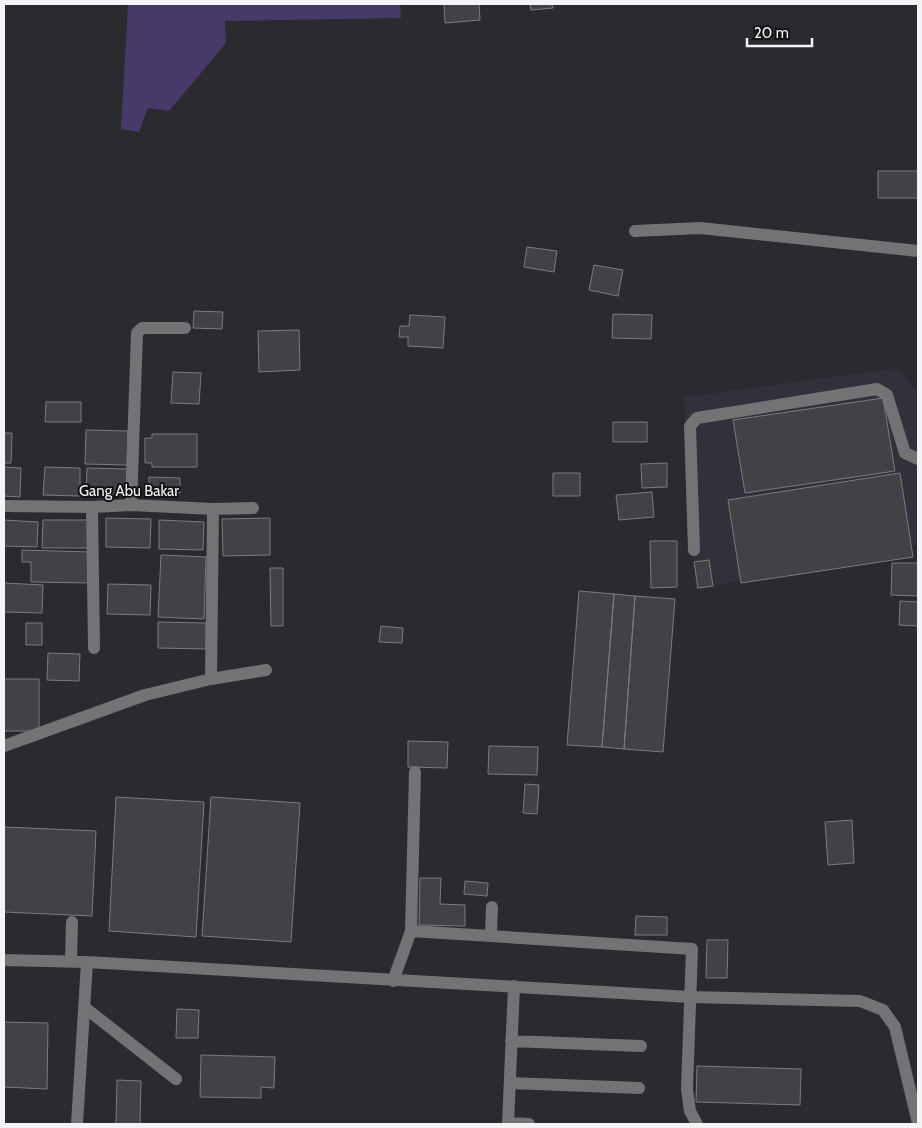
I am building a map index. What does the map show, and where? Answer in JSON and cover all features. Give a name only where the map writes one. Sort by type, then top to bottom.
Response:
[{"type":"street","points":[[635,231],[700,228],[918,251]]},
{"type":"street","points":[[131,505],[137,333],[142,328],[185,328]]},
{"type":"street","points":[[694,550],[690,426],[697,418],[877,389],[887,395],[905,454],[918,459]]},
{"type":"street","name":"Gang Abu Bakar","points":[[4,506],[92,507],[131,505],[213,509],[253,508]]},
{"type":"street","points":[[92,507],[94,648]]},
{"type":"street","points":[[211,679],[213,509]]},
{"type":"street","points":[[4,746],[136,698],[211,679],[266,670]]},
{"type":"street","points":[[393,981],[411,931],[415,772]]},
{"type":"street","points":[[491,934],[492,907]]},
{"type":"street","points":[[71,962],[72,922]]},
{"type":"street","points":[[411,931],[491,934],[692,949],[687,1089],[690,1112],[697,1124]]},
{"type":"street","points":[[4,960],[87,962],[690,997],[860,1001],[883,1010],[894,1027],[918,1123]]},
{"type":"street","points":[[77,1124],[87,962]]},
{"type":"street","points":[[514,986],[508,1124],[529,1124]]},
{"type":"street","points":[[84,1007],[176,1079]]},
{"type":"street","points":[[511,1041],[641,1046]]},
{"type":"street","points":[[510,1083],[639,1088]]},
{"type":"shaded area","points":[[128,4],[400,4],[401,18],[225,21],[226,43],[169,111],[148,108],[139,132],[121,129]]},
{"type":"shaded area","points":[[898,368],[918,393],[918,545],[907,544],[696,590],[684,397]]},
{"type":"building","points":[[444,4],[479,4],[480,20],[445,23]]},
{"type":"building","points":[[530,4],[552,4],[553,8],[531,10]]},
{"type":"building","points":[[878,171],[918,171],[918,198],[878,198]]},
{"type":"building","points":[[527,247],[557,251],[554,272],[524,267]]},
{"type":"building","points":[[594,265],[623,270],[618,296],[589,290]]},
{"type":"building","points":[[194,311],[223,312],[222,329],[193,328]]},
{"type":"building","points":[[613,314],[652,315],[651,339],[612,338]]},
{"type":"building","points":[[410,315],[445,317],[443,348],[408,346],[408,337],[399,337],[400,326],[409,326]]},
{"type":"building","points":[[299,330],[300,370],[259,372],[258,331]]},
{"type":"building","points":[[173,372],[201,373],[199,404],[171,403]]},
{"type":"building","points":[[883,398],[895,471],[745,493],[733,420]]},
{"type":"building","points":[[46,402],[81,402],[81,422],[45,422]]},
{"type":"building","points":[[613,422],[647,422],[647,442],[613,442]]},
{"type":"building","points":[[86,430],[128,431],[127,465],[85,464]]},
{"type":"building","points":[[4,433],[12,433],[11,463],[4,463]]},
{"type":"building","points":[[152,434],[197,434],[197,467],[152,467],[152,463],[145,463],[145,438],[152,438]]},
{"type":"building","points":[[667,463],[667,487],[642,488],[641,464]]},
{"type":"building","points":[[4,467],[21,468],[20,497],[4,496]]},
{"type":"building","points":[[45,467],[80,468],[80,496],[43,495]]},
{"type":"building","points":[[87,468],[127,469],[126,495],[86,494]]},
{"type":"building","points":[[553,473],[580,473],[580,496],[553,496]]},
{"type":"building","points":[[900,473],[913,557],[741,583],[728,500]]},
{"type":"building","points":[[149,477],[180,478],[180,493],[149,493]]},
{"type":"building","points":[[652,492],[654,517],[619,520],[616,495]]},
{"type":"building","points":[[106,518],[151,519],[150,548],[106,547]]},
{"type":"building","points":[[270,518],[270,555],[223,556],[222,519]]},
{"type":"building","points":[[4,520],[38,522],[37,547],[4,546]]},
{"type":"building","points":[[43,520],[90,520],[89,548],[42,548]]},
{"type":"building","points":[[159,520],[204,522],[203,550],[159,549]]},
{"type":"building","points":[[650,541],[677,541],[677,587],[651,588]]},
{"type":"building","points":[[22,550],[91,552],[90,583],[31,582],[31,562],[22,562]]},
{"type":"building","points":[[161,555],[206,557],[204,619],[158,617]]},
{"type":"building","points":[[709,560],[713,586],[698,588],[694,562]]},
{"type":"building","points":[[892,563],[918,563],[918,596],[891,595]]},
{"type":"building","points":[[270,568],[283,568],[283,626],[271,626]]},
{"type":"building","points":[[4,583],[43,585],[42,613],[4,612]]},
{"type":"building","points":[[108,584],[151,585],[150,615],[107,614]]},
{"type":"building","points":[[579,591],[614,594],[602,747],[567,745]]},
{"type":"building","points":[[614,594],[635,596],[624,749],[602,747]]},
{"type":"building","points":[[635,596],[675,599],[663,752],[624,749]]},
{"type":"building","points":[[900,601],[918,602],[918,626],[899,625]]},
{"type":"building","points":[[158,622],[206,623],[206,649],[158,648]]},
{"type":"building","points":[[26,623],[42,623],[42,645],[26,645]]},
{"type":"building","points":[[381,626],[403,628],[402,643],[379,642]]},
{"type":"building","points":[[48,653],[80,654],[79,681],[47,680]]},
{"type":"building","points":[[4,679],[39,679],[39,731],[4,731]]},
{"type":"building","points":[[408,741],[448,742],[447,768],[408,767]]},
{"type":"building","points":[[489,746],[538,747],[537,775],[488,774]]},
{"type":"building","points":[[525,784],[539,785],[537,814],[523,813]]},
{"type":"building","points":[[116,797],[204,802],[196,937],[109,931]]},
{"type":"building","points":[[211,797],[300,803],[291,942],[202,936]]},
{"type":"building","points":[[852,820],[854,863],[828,865],[825,822]]},
{"type":"building","points":[[4,827],[96,831],[92,916],[4,912]]},
{"type":"building","points":[[420,878],[441,878],[440,904],[465,905],[465,926],[419,925]]},
{"type":"building","points":[[465,881],[488,883],[487,896],[464,894]]},
{"type":"building","points":[[636,916],[667,917],[667,935],[635,935]]},
{"type":"building","points":[[707,940],[728,940],[727,978],[706,978]]},
{"type":"building","points":[[177,1009],[199,1010],[198,1038],[176,1038]]},
{"type":"building","points":[[4,1022],[48,1023],[47,1089],[4,1087]]},
{"type":"building","points":[[201,1055],[275,1057],[274,1088],[261,1087],[261,1098],[200,1097]]},
{"type":"building","points":[[697,1066],[801,1069],[800,1105],[696,1102]]},
{"type":"building","points":[[117,1080],[141,1081],[140,1124],[116,1124]]}]
